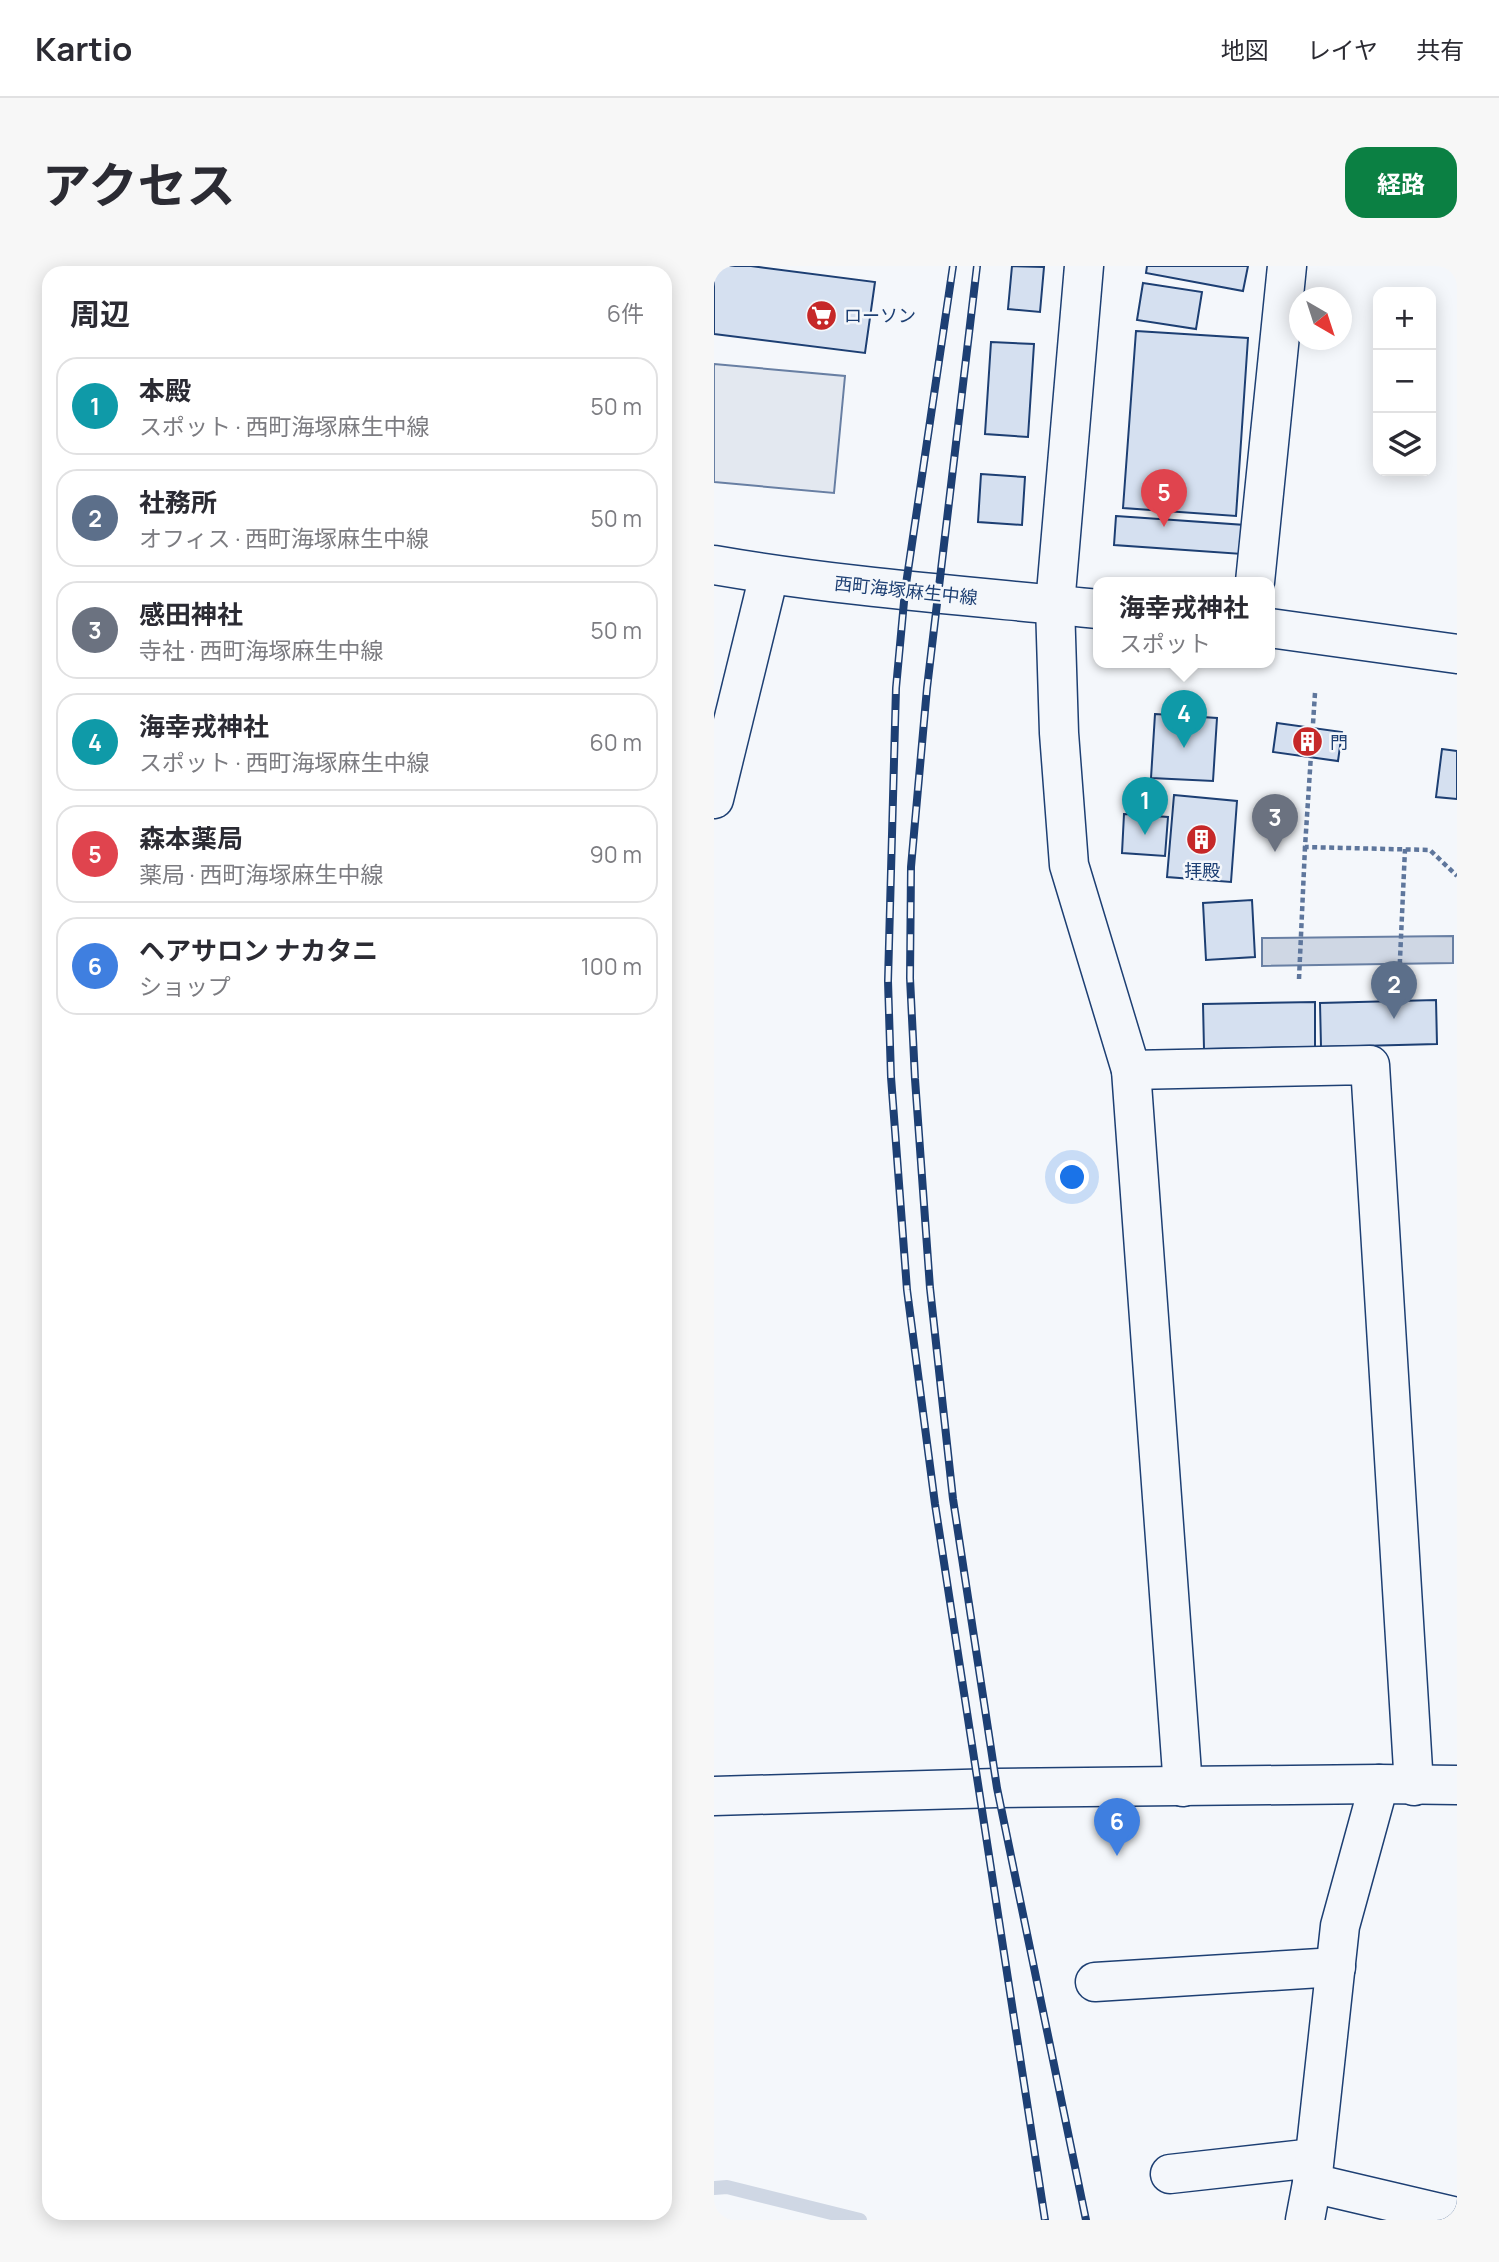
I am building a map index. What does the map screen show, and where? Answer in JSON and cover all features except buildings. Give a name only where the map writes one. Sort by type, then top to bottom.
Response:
[{"type":"street","points":[[1084,266],[1055,605],[1059,733],[1069,865],[1131,1070],[1183,1787]]},
{"type":"street","points":[[1256,577],[1287,266]]},
{"type":"street","name":"西町海塚麻生中線","points":[[714,565],[769,575],[905,591],[1093,609]]},
{"type":"street","points":[[714,799],[769,575]]},
{"type":"street","points":[[1275,629],[1457,654]]},
{"type":"street","points":[[1131,1070],[1370,1065],[1396,1785],[1340,1926],[1313,2171],[1304,2220]]},
{"type":"street","points":[[714,1797],[998,1788],[1457,1785]]},
{"type":"street","points":[[1095,1982],[1336,1968]]},
{"type":"street","points":[[1170,2174],[1313,2171],[1457,2217]]},
{"type":"path","points":[[1299,979],[1315,694]]},
{"type":"path","points":[[1305,846],[1430,850],[1457,876]]},
{"type":"path","points":[[1399,981],[1405,849]]},
{"type":"shaded area","points":[[714,364],[845,376],[834,493],[714,482]]},
{"type":"shaded area","points":[[1453,936],[1453,963],[1262,966],[1262,938]]},
{"type":"waterway","points":[[714,2188],[727,2187],[860,2220]]},
{"type":"railway","points":[[953,266],[905,591],[896,688],[888,981],[891,1077],[907,1290],[935,1504],[1045,2220]]},
{"type":"railway","points":[[977,266],[927,688],[911,867],[910,978],[915,1079],[930,1288],[953,1499],[997,1788],[1086,2220]]},
{"type":"place","name":"ローソン","points":[[821,315]]},
{"type":"place","name":"森本薬局","points":[[1164,527]]},
{"type":"place","name":"門","points":[[1307,742]]},
{"type":"place","name":"海幸戎神社","points":[[1184,748]]},
{"type":"place","name":"本殿","points":[[1145,835]]},
{"type":"place","name":"拝殿","points":[[1202,839]]},
{"type":"place","name":"感田神社","points":[[1275,852]]},
{"type":"place","name":"社務所","points":[[1394,1019]]},
{"type":"place","name":"ヘアサロン ナカタニ","points":[[1117,1856]]}]
